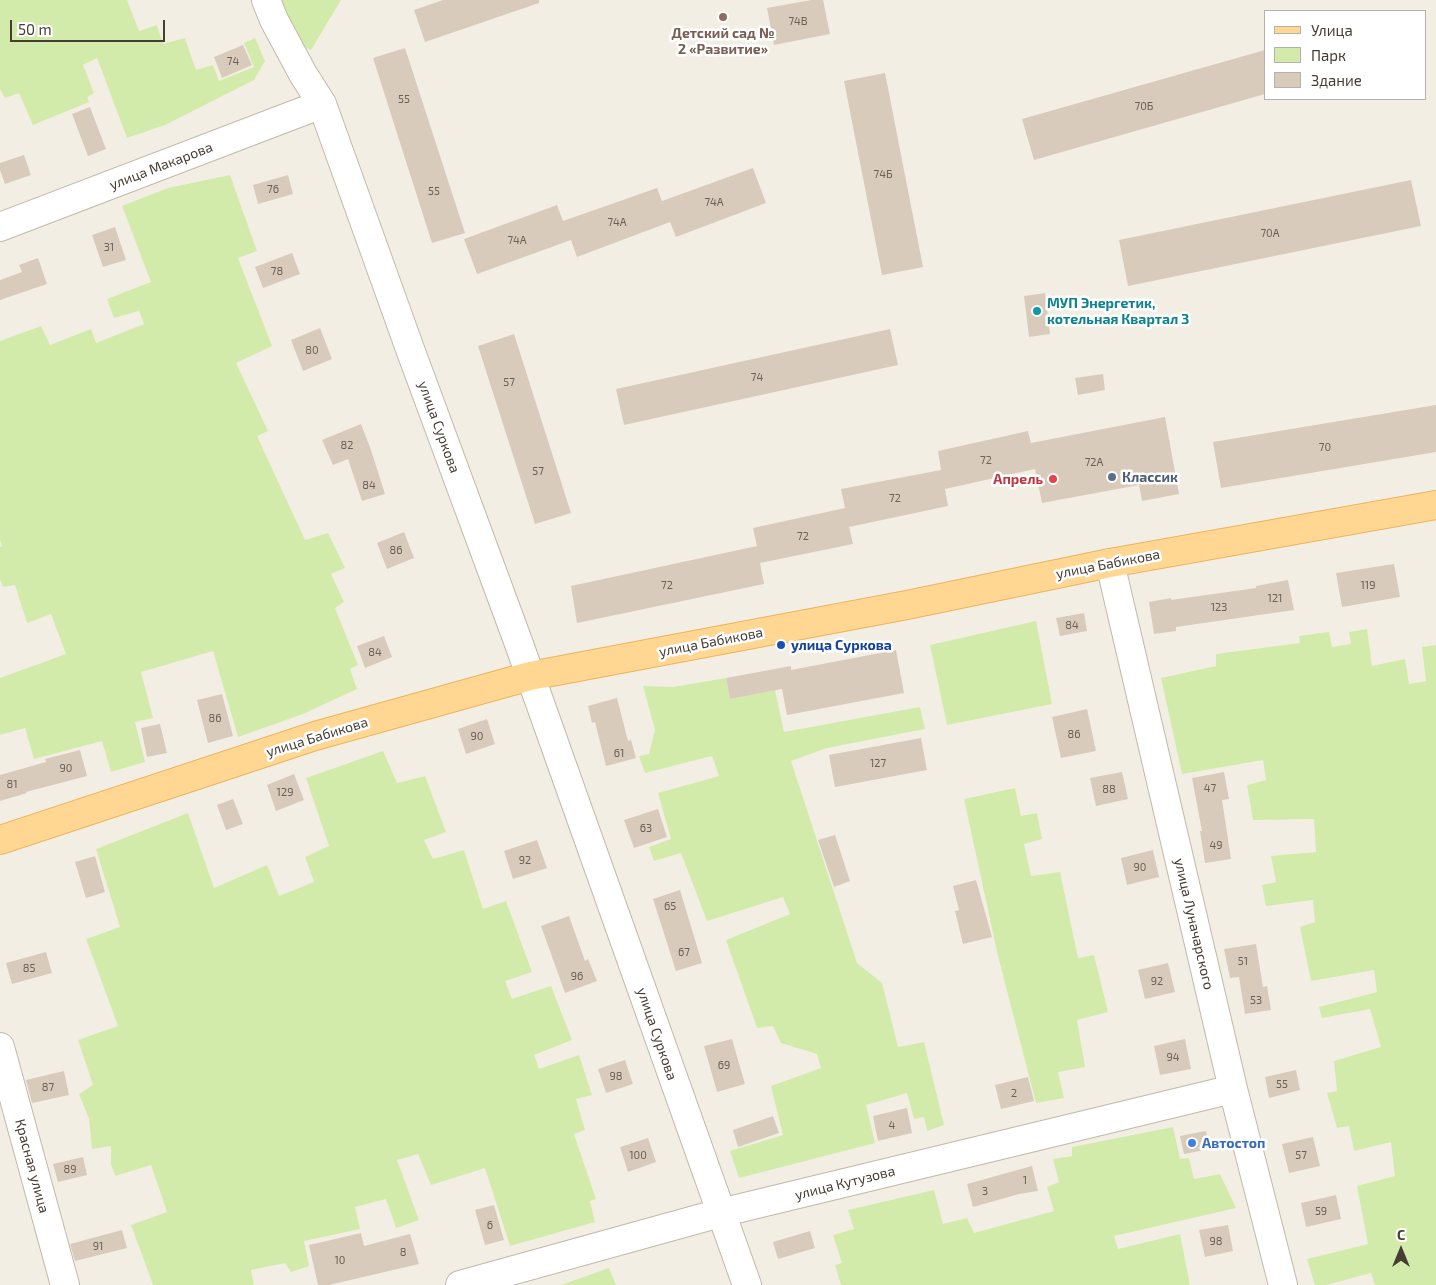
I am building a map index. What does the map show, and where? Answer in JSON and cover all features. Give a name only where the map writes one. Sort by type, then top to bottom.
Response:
[{"type":"main road","name":"улица Бабикова","points":[[0,840],[315,736],[530,676],[907,605],[1110,562],[1436,504]]},
{"type":"street","name":"улица Суркова","points":[[266,0],[278,28],[322,104],[530,676],[747,1285]]},
{"type":"street","name":"улица Макарова","points":[[0,227],[322,104]]},
{"type":"street","name":"улица Луначарского","points":[[1110,562],[1233,1090],[1283,1285]]},
{"type":"street","name":"Красная улица","points":[[0,1047],[65,1285]]},
{"type":"street","name":"улица Кутузова","points":[[460,1285],[720,1213],[1233,1090]]},
{"type":"green space","points":[[0,0],[127,0],[139,31],[157,25],[163,44],[185,38],[196,70],[213,65],[219,81],[254,67],[244,43],[255,38],[265,61],[254,80],[165,125],[127,138],[97,58],[83,65],[94,93],[87,97],[89,102],[33,125],[19,93],[5,98],[0,89]]},
{"type":"green space","points":[[275,0],[341,0],[311,50],[294,42]]},
{"type":"green space","points":[[230,175],[257,251],[238,258],[272,346],[236,363],[268,431],[257,436],[305,540],[328,533],[345,568],[331,574],[344,602],[335,608],[358,665],[350,669],[357,689],[303,714],[238,737],[213,651],[141,672],[153,718],[135,722],[145,762],[111,772],[102,741],[34,759],[25,728],[0,735],[0,678],[66,654],[51,614],[27,623],[15,585],[3,587],[0,579],[0,547],[2,546],[0,540],[0,341],[41,326],[50,345],[91,329],[96,343],[144,324],[139,311],[114,318],[107,299],[151,282],[122,206],[168,188]]},
{"type":"green space","points":[[1036,621],[1052,704],[947,725],[930,645]]},
{"type":"green space","points":[[1367,629],[1372,666],[1405,659],[1409,684],[1426,681],[1422,647],[1436,645],[1436,1285],[1375,1285],[1371,1273],[1326,1285],[1315,1285],[1307,1259],[1368,1244],[1357,1186],[1395,1176],[1391,1142],[1354,1151],[1349,1126],[1337,1128],[1327,1093],[1337,1091],[1334,1061],[1381,1047],[1370,1009],[1322,1018],[1319,1007],[1377,992],[1374,970],[1311,981],[1300,927],[1315,922],[1313,900],[1266,906],[1262,885],[1276,882],[1271,856],[1316,852],[1314,819],[1253,820],[1247,785],[1266,780],[1263,760],[1182,774],[1161,678],[1216,666],[1216,654],[1300,643],[1299,636],[1329,632],[1332,647],[1351,644],[1349,632]]},
{"type":"green space","points":[[726,678],[730,699],[775,690],[784,732],[920,707],[925,729],[827,748],[791,761],[857,963],[882,983],[898,1047],[924,1042],[944,1125],[927,1131],[924,1117],[914,1119],[907,1093],[866,1105],[875,1143],[739,1178],[730,1151],[783,1135],[771,1086],[821,1068],[817,1054],[781,1043],[773,1026],[757,1028],[726,940],[790,914],[783,897],[707,921],[681,853],[654,861],[649,847],[671,839],[658,793],[719,776],[712,756],[645,773],[639,756],[649,754],[655,730],[643,686],[673,687]]},
{"type":"green space","points":[[383,751],[397,783],[425,776],[446,832],[424,840],[433,859],[464,850],[483,909],[506,901],[532,972],[505,981],[512,999],[551,986],[572,1040],[534,1055],[539,1069],[579,1055],[592,1095],[576,1099],[585,1130],[574,1134],[596,1199],[590,1201],[595,1222],[510,1246],[485,1168],[431,1185],[418,1154],[397,1160],[419,1220],[396,1228],[386,1199],[355,1207],[360,1229],[304,1241],[309,1266],[291,1272],[285,1263],[251,1270],[254,1285],[153,1285],[131,1225],[167,1212],[151,1165],[115,1176],[111,1165],[111,1146],[92,1149],[89,1119],[79,1094],[93,1085],[78,1040],[118,1026],[86,939],[120,927],[96,849],[188,813],[214,888],[267,865],[279,896],[314,882],[305,857],[329,846],[306,778]]},
{"type":"green space","points":[[1015,788],[1021,816],[1037,813],[1042,839],[1024,844],[1031,876],[1060,872],[1078,958],[1094,955],[1108,1012],[1077,1020],[1085,1067],[1058,1072],[1064,1098],[1036,1103],[998,956],[964,799]]},
{"type":"green space","points":[[1173,1127],[1180,1159],[1189,1158],[1194,1179],[1220,1174],[1236,1208],[1114,1236],[1118,1249],[1180,1234],[1190,1285],[841,1285],[835,1265],[842,1263],[833,1235],[854,1229],[848,1210],[934,1190],[943,1224],[967,1218],[974,1233],[1054,1211],[1047,1187],[1059,1182],[1053,1159],[1072,1156],[1072,1147]]},
{"type":"green space","points":[[609,1268],[616,1285],[561,1285]]},
{"type":"building","points":[[443,0],[539,0],[539,3],[425,42],[414,10]]},
{"type":"building","points":[[811,0],[823,0],[830,34],[774,45],[767,8]]},
{"type":"building","points":[[243,45],[252,65],[222,78],[214,57]]},
{"type":"building","points":[[405,48],[465,233],[432,243],[373,58]]},
{"type":"building","points":[[1264,50],[1264,94],[1034,160],[1022,119]]},
{"type":"building","points":[[885,73],[923,267],[882,275],[844,81]]},
{"type":"building","points":[[90,107],[106,149],[88,156],[72,114]]},
{"type":"building","points":[[24,155],[31,175],[5,184],[0,170],[0,163]]},
{"type":"building","points":[[753,168],[766,203],[676,237],[670,222],[577,257],[571,240],[477,274],[464,239],[557,205],[563,221],[657,188],[662,201]]},
{"type":"building","points":[[288,175],[293,194],[258,204],[253,185]]},
{"type":"building","points":[[1411,180],[1421,226],[1128,286],[1119,240]]},
{"type":"building","points":[[115,227],[126,260],[103,267],[92,235]]},
{"type":"building","points":[[292,253],[300,274],[263,288],[255,267]]},
{"type":"building","points":[[38,258],[47,284],[0,300],[0,280],[22,272],[19,265]]},
{"type":"building","name":"МУП Энергетик, котельная Квартал З","points":[[1045,293],[1050,334],[1029,337],[1024,296]]},
{"type":"building","points":[[320,328],[332,359],[303,371],[291,340]]},
{"type":"building","points":[[890,329],[898,365],[624,425],[616,389]]},
{"type":"building","points":[[514,334],[571,513],[535,524],[478,346]]},
{"type":"building","points":[[1103,374],[1105,390],[1078,395],[1075,378]]},
{"type":"building","points":[[1436,405],[1436,452],[1221,488],[1213,442]]},
{"type":"building","points":[[1165,417],[1179,494],[1142,501],[1139,485],[1042,503],[1035,469],[945,489],[948,506],[849,527],[853,544],[760,563],[764,584],[577,623],[571,586],[757,546],[753,528],[845,508],[841,489],[941,470],[938,451],[1028,431],[1031,443]]},
{"type":"building","points":[[361,424],[385,494],[362,501],[348,459],[333,465],[322,440]]},
{"type":"building","points":[[404,532],[414,558],[387,569],[377,543]]},
{"type":"building","points":[[1394,564],[1400,597],[1342,607],[1336,573]]},
{"type":"building","points":[[1288,580],[1294,610],[1176,627],[1176,631],[1154,634],[1149,602],[1256,588],[1256,586]]},
{"type":"building","points":[[1084,613],[1087,631],[1060,636],[1056,618]]},
{"type":"building","points":[[384,636],[392,657],[365,668],[357,646]]},
{"type":"building","points":[[896,650],[904,693],[787,715],[782,689],[730,699],[726,678],[791,666],[791,670]]},
{"type":"building","points":[[222,694],[233,736],[208,743],[197,700]]},
{"type":"building","points":[[617,698],[628,741],[631,740],[636,758],[606,766],[595,722],[592,723],[588,706]]},
{"type":"building","points":[[1087,709],[1096,751],[1061,758],[1052,717]]},
{"type":"building","points":[[487,719],[495,744],[466,754],[458,729]]},
{"type":"building","points":[[160,724],[167,753],[147,757],[141,728]]},
{"type":"building","points":[[921,738],[927,770],[835,787],[829,755]]},
{"type":"building","points":[[80,750],[87,776],[0,801],[0,775],[46,762],[45,759]]},
{"type":"building","points":[[1122,772],[1128,799],[1096,806],[1090,778]]},
{"type":"building","points":[[1224,772],[1229,799],[1222,800],[1231,859],[1205,863],[1200,831],[1202,831],[1192,778]]},
{"type":"building","points":[[294,774],[304,800],[276,811],[267,785]]},
{"type":"building","points":[[233,799],[243,824],[226,830],[217,805]]},
{"type":"building","points":[[658,809],[667,837],[634,848],[624,820]]},
{"type":"building","points":[[835,835],[850,881],[834,887],[818,840]]},
{"type":"building","points":[[537,840],[547,868],[513,879],[504,851]]},
{"type":"building","points":[[1153,850],[1159,877],[1127,885],[1121,858]]},
{"type":"building","points":[[95,856],[105,892],[86,898],[75,862]]},
{"type":"building","points":[[976,880],[992,937],[963,944],[955,911],[959,910],[953,886]]},
{"type":"building","points":[[680,890],[702,963],[676,971],[653,899]]},
{"type":"building","points":[[569,916],[585,961],[588,959],[597,981],[565,993],[541,926]]},
{"type":"building","points":[[1256,944],[1263,987],[1267,986],[1271,1010],[1245,1014],[1239,977],[1230,978],[1224,949]]},
{"type":"building","points":[[46,952],[52,973],[12,984],[6,963]]},
{"type":"building","points":[[1168,963],[1175,992],[1145,999],[1138,970]]},
{"type":"building","points":[[732,1039],[745,1084],[717,1092],[704,1046]]},
{"type":"building","points":[[1185,1039],[1191,1069],[1160,1075],[1154,1046]]},
{"type":"building","points":[[625,1060],[633,1084],[606,1093],[598,1069]]},
{"type":"building","points":[[1296,1070],[1300,1090],[1269,1098],[1265,1077]]},
{"type":"building","points":[[64,1071],[69,1095],[32,1103],[26,1080]]},
{"type":"building","points":[[1028,1077],[1034,1101],[1001,1109],[995,1085]]},
{"type":"building","points":[[907,1108],[912,1133],[878,1141],[873,1116]]},
{"type":"building","points":[[773,1116],[779,1133],[738,1147],[733,1130]]},
{"type":"building","points":[[1206,1131],[1210,1149],[1184,1154],[1180,1136]]},
{"type":"building","points":[[1313,1137],[1320,1166],[1289,1173],[1282,1144]]},
{"type":"building","points":[[648,1138],[656,1162],[628,1172],[620,1147]]},
{"type":"building","points":[[83,1157],[87,1175],[58,1182],[53,1164]]},
{"type":"building","points":[[1032,1166],[1038,1191],[1019,1194],[973,1207],[967,1184]]},
{"type":"building","points":[[1336,1195],[1341,1219],[1306,1227],[1301,1203]]},
{"type":"building","points":[[494,1205],[504,1240],[485,1245],[475,1210]]},
{"type":"building","points":[[1228,1225],[1233,1251],[1205,1257],[1199,1230]]},
{"type":"building","points":[[122,1230],[127,1248],[75,1261],[70,1244]]},
{"type":"building","points":[[810,1231],[815,1248],[778,1259],[773,1242]]},
{"type":"building","points":[[361,1233],[364,1246],[410,1234],[419,1264],[329,1285],[318,1285],[309,1245]]},
{"type":"place","name":"Детский сад № 2 «Развитие»","points":[[723,17]]},
{"type":"place","name":"МУП Энергетик, котельная Квартал З","points":[[1037,311]]},
{"type":"place","name":"Классик","points":[[1112,477]]},
{"type":"place","name":"Апрель","points":[[1053,479]]},
{"type":"place","name":"улица Суркова","points":[[781,645]]},
{"type":"place","name":"Автостоп","points":[[1192,1143]]}]
